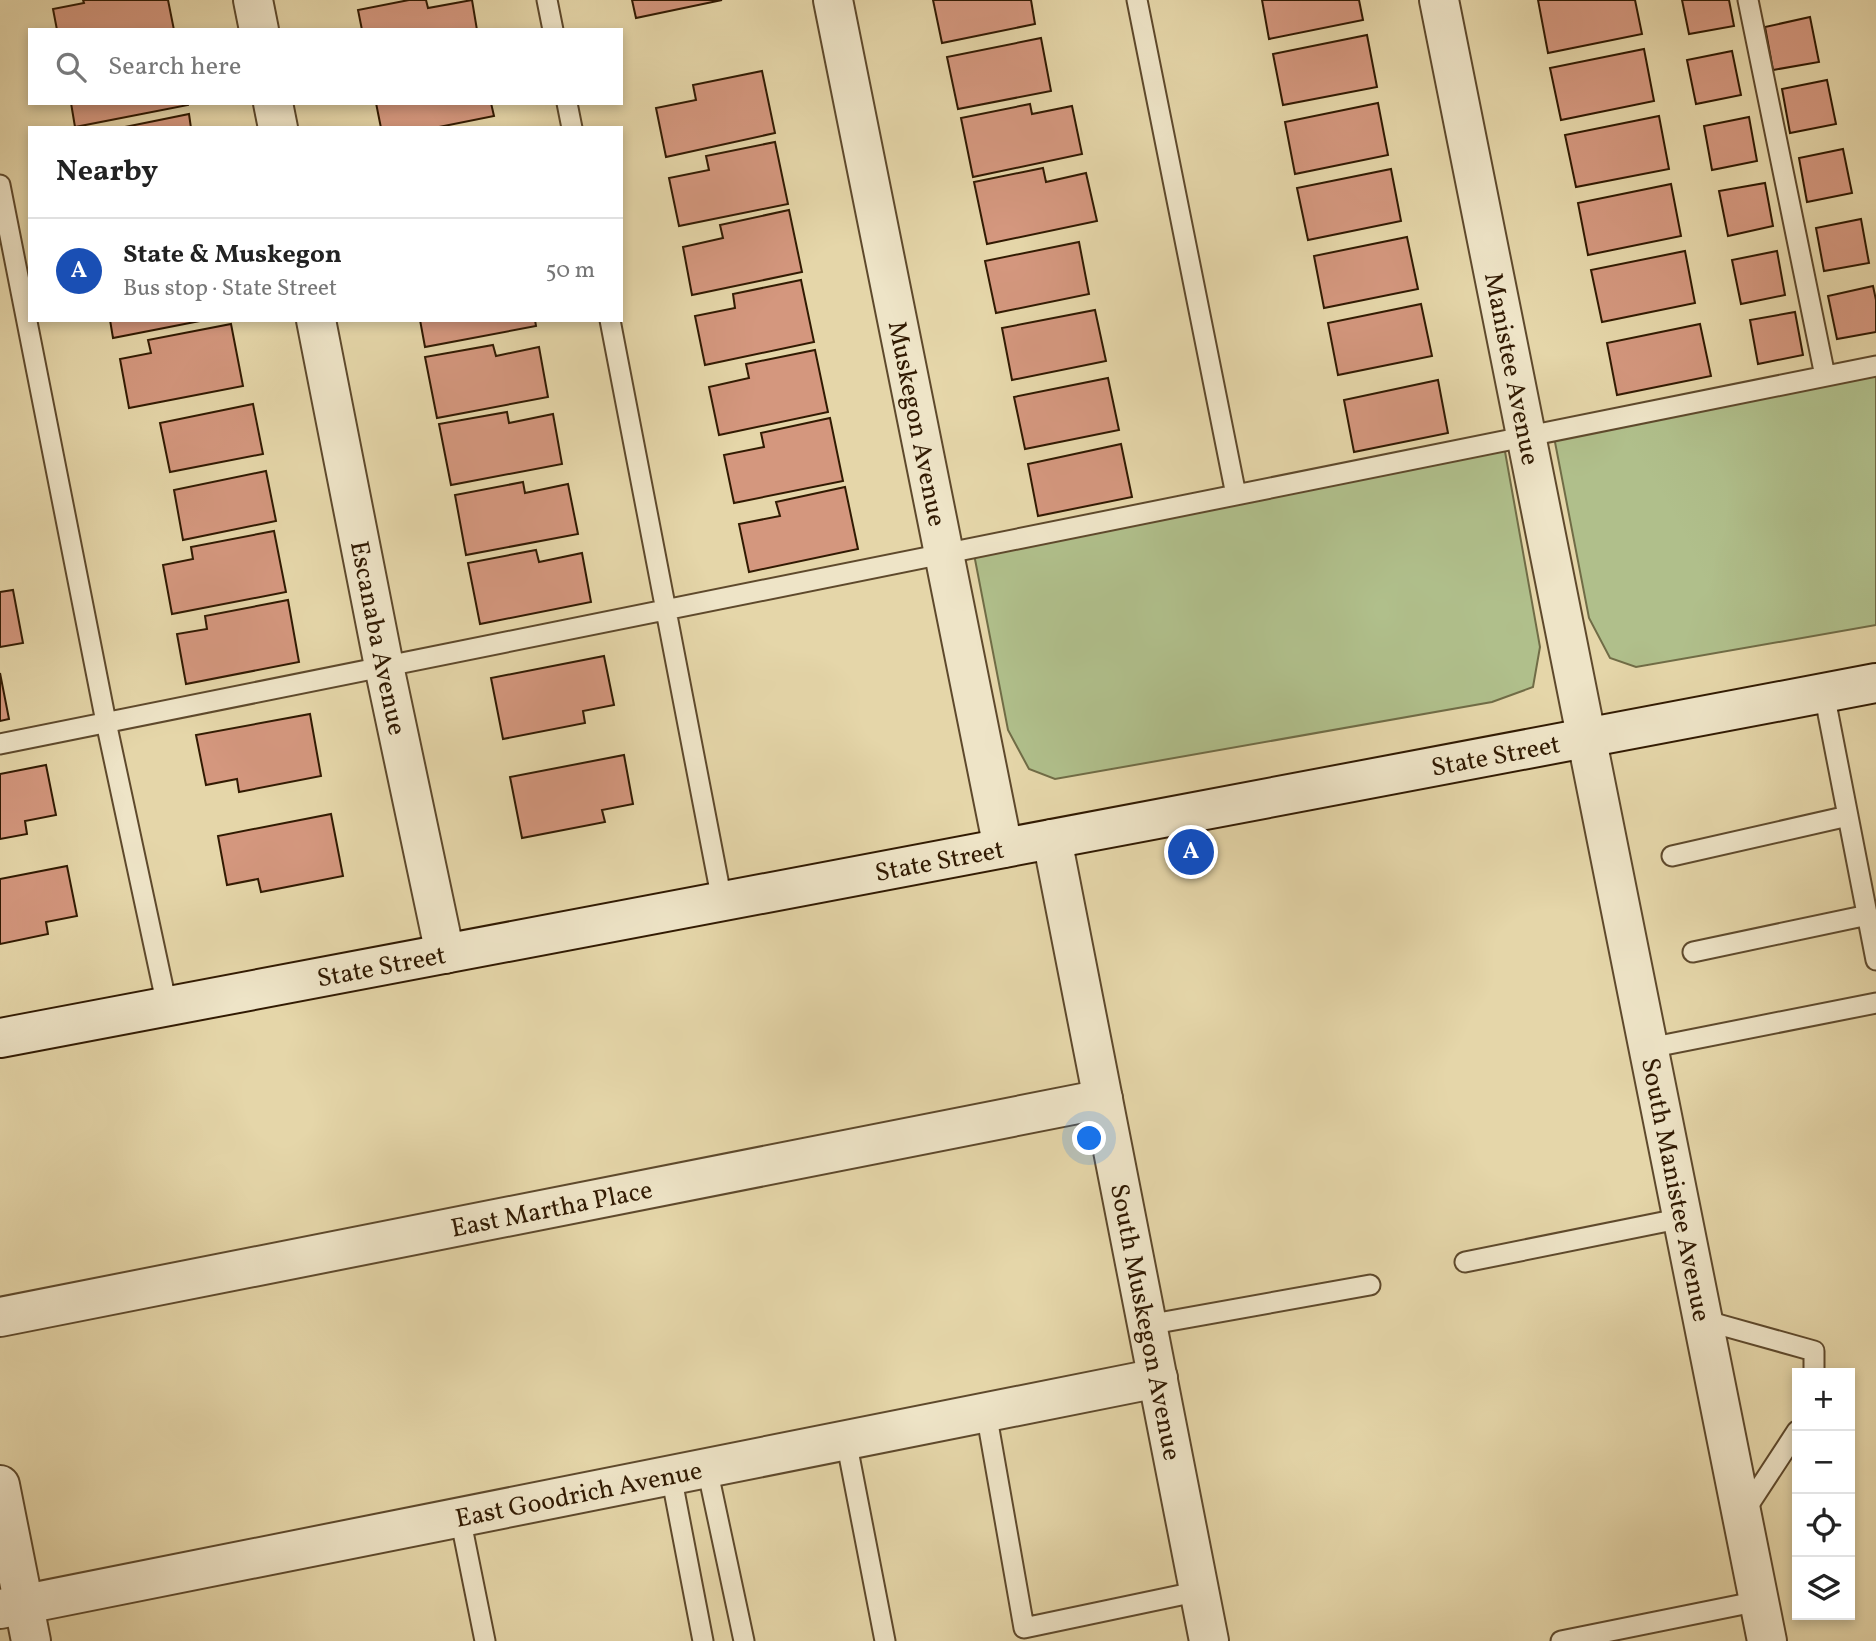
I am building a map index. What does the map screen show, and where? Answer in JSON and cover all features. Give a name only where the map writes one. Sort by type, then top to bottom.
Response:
[{"type":"street","points":[[253,0],[259,28]]},
{"type":"street","name":"Muskegon Avenue","points":[[833,0],[1003,848]]},
{"type":"street","name":"Manistee Avenue","points":[[1439,0],[1587,738]]},
{"type":"street","points":[[273,105],[278,126]]},
{"type":"street","name":"Escanaba Avenue","points":[[316,322],[444,954]]},
{"type":"street","name":"State Street","points":[[0,1038],[1876,683]]},
{"type":"street","name":"South Manistee Avenue","points":[[1587,738],[1767,1641]]},
{"type":"street","name":"South Muskegon Avenue","points":[[1052,839],[1209,1641]]},
{"type":"street","name":"East Martha Place","points":[[0,1318],[1103,1099]]},
{"type":"street","name":"East Goodrich Avenue","points":[[18,1618],[460,1517],[1158,1378]]},
{"type":"street","points":[[0,1485],[18,1618]]},
{"type":"lane","points":[[547,0],[553,28]]},
{"type":"lane","points":[[1137,0],[1236,495]]},
{"type":"lane","points":[[1748,0],[1825,376]]},
{"type":"lane","points":[[567,105],[572,126]]},
{"type":"lane","points":[[0,185],[106,722],[167,1006]]},
{"type":"lane","points":[[610,322],[722,901]]},
{"type":"lane","points":[[0,744],[1876,366]]},
{"type":"lane","points":[[1824,693],[1876,960]]},
{"type":"lane","points":[[1672,856],[1848,816]]},
{"type":"lane","points":[[1693,952],[1868,915]]},
{"type":"lane","points":[[1649,1048],[1876,1003]]},
{"type":"lane","points":[[1465,1262],[1683,1218]]},
{"type":"lane","points":[[1147,1325],[1370,1285]]},
{"type":"lane","points":[[1703,1320],[1814,1350],[1814,1368]]},
{"type":"lane","points":[[986,1412],[1024,1628],[1200,1591]]},
{"type":"lane","points":[[1742,1515],[1792,1439]]},
{"type":"lane","points":[[846,1440],[885,1641]]},
{"type":"lane","points":[[690,1471],[703,1641]]},
{"type":"lane","points":[[690,1471],[744,1641]]},
{"type":"lane","points":[[460,1517],[485,1641]]},
{"type":"lane","points":[[1561,1641],[1759,1601]]},
{"type":"green space","points":[[1876,375],[1876,625],[1636,667],[1610,658],[1589,618],[1554,437]]},
{"type":"green space","points":[[1504,446],[1540,647],[1533,687],[1492,702],[1055,779],[1029,769],[1008,730],[973,549]]},
{"type":"building","points":[[83,0],[168,0],[174,28],[57,28],[53,9],[84,3]]},
{"type":"building","points":[[409,0],[426,0],[428,8],[472,0],[477,28],[362,28],[358,10]]},
{"type":"building","points":[[632,0],[722,0],[636,18]]},
{"type":"building","points":[[933,0],[1031,0],[1035,24],[942,43]]},
{"type":"building","points":[[1262,0],[1359,0],[1363,20],[1269,39]]},
{"type":"building","points":[[1538,0],[1635,0],[1642,34],[1548,53]]},
{"type":"building","points":[[1682,0],[1729,0],[1734,26],[1689,34]]},
{"type":"building","points":[[1810,17],[1819,62],[1773,70],[1765,27]]},
{"type":"building","points":[[1367,35],[1377,87],[1283,105],[1273,54]]},
{"type":"building","points":[[1041,38],[1051,91],[958,109],[947,57]]},
{"type":"building","points":[[1644,49],[1654,101],[1561,120],[1550,68]]},
{"type":"building","points":[[1732,51],[1741,95],[1696,104],[1687,60]]},
{"type":"building","points":[[762,71],[775,133],[666,157],[656,108],[696,100],[693,85]]},
{"type":"building","points":[[1827,80],[1836,124],[1790,133],[1782,89]]},
{"type":"building","points":[[1378,103],[1388,155],[1295,174],[1285,122]]},
{"type":"building","points":[[1030,104],[1032,114],[1072,106],[1082,154],[973,177],[961,118]]},
{"type":"building","points":[[71,105],[188,105],[80,126],[75,126]]},
{"type":"building","points":[[376,105],[491,105],[494,116],[444,126],[381,126]]},
{"type":"building","points":[[189,114],[191,126],[130,126]]},
{"type":"building","points":[[1659,116],[1669,169],[1576,187],[1565,135]]},
{"type":"building","points":[[1749,117],[1757,161],[1712,170],[1704,126]]},
{"type":"building","points":[[775,142],[788,204],[679,226],[669,178],[709,170],[706,156]]},
{"type":"building","points":[[1843,149],[1852,193],[1807,202],[1799,158]]},
{"type":"building","points":[[1043,168],[1046,182],[1086,173],[1097,221],[987,244],[974,182]]},
{"type":"building","points":[[1391,169],[1401,221],[1308,240],[1297,188]]},
{"type":"building","points":[[1765,183],[1773,226],[1728,236],[1719,191]]},
{"type":"building","points":[[1671,184],[1681,236],[1588,255],[1578,203]]},
{"type":"building","points":[[789,210],[802,272],[692,295],[683,247],[723,238],[720,225]]},
{"type":"building","points":[[1861,219],[1869,263],[1824,271],[1816,228]]},
{"type":"building","points":[[1407,237],[1418,289],[1324,308],[1314,256]]},
{"type":"building","points":[[1079,242],[1089,294],[996,313],[985,261]]},
{"type":"building","points":[[1685,251],[1695,303],[1602,322],[1591,270]]},
{"type":"building","points":[[1777,251],[1785,295],[1741,304],[1732,260]]},
{"type":"building","points":[[801,280],[814,342],[705,365],[695,316],[735,308],[733,294]]},
{"type":"building","points":[[1873,286],[1876,332],[1837,339],[1828,296]]},
{"type":"building","points":[[1421,304],[1432,356],[1338,375],[1328,323]]},
{"type":"building","points":[[1095,310],[1106,361],[1012,380],[1002,328]]},
{"type":"building","points":[[1795,312],[1803,355],[1758,364],[1750,320]]},
{"type":"building","points":[[110,322],[195,322],[113,338]]},
{"type":"building","points":[[420,322],[535,322],[536,326],[425,347]]},
{"type":"building","points":[[231,324],[243,386],[129,408],[120,359],[151,353],[148,340]]},
{"type":"building","points":[[1700,324],[1711,376],[1617,395],[1607,343]]},
{"type":"building","points":[[493,345],[496,356],[539,347],[548,397],[437,418],[425,357]]},
{"type":"building","points":[[815,350],[828,412],[719,435],[709,387],[749,378],[746,364]]},
{"type":"building","points":[[1108,378],[1119,430],[1025,449],[1014,397]]},
{"type":"building","points":[[1438,380],[1448,433],[1354,452],[1344,400]]},
{"type":"building","points":[[253,404],[263,454],[170,472],[160,423]]},
{"type":"building","points":[[507,412],[509,423],[553,414],[562,464],[451,485],[439,424]]},
{"type":"building","points":[[830,418],[843,481],[734,503],[724,455],[764,447],[761,433]]},
{"type":"building","points":[[1121,444],[1132,497],[1038,516],[1028,464]]},
{"type":"building","points":[[266,471],[276,521],[183,540],[174,490]]},
{"type":"building","points":[[523,482],[525,493],[568,484],[578,534],[466,555],[455,495]]},
{"type":"building","points":[[845,487],[858,549],[749,572],[739,524],[780,516],[776,502]]},
{"type":"building","points":[[274,531],[286,592],[172,614],[163,565],[193,559],[191,547]]},
{"type":"building","points":[[536,550],[539,562],[582,553],[591,602],[480,624],[468,563]]},
{"type":"building","points":[[13,590],[23,643],[0,647],[0,592]]},
{"type":"building","points":[[288,600],[299,662],[186,684],[177,634],[207,629],[205,616]]},
{"type":"building","points":[[604,656],[614,705],[583,711],[585,723],[503,739],[491,678]]},
{"type":"building","points":[[0,673],[9,719],[0,721]]},
{"type":"building","points":[[310,714],[321,776],[239,792],[237,779],[206,785],[196,735]]},
{"type":"building","points":[[624,755],[633,804],[602,810],[605,822],[522,838],[510,777]]},
{"type":"building","points":[[46,765],[56,815],[25,821],[27,834],[0,839],[0,774]]},
{"type":"building","points":[[331,814],[343,876],[261,892],[258,879],[227,885],[218,836]]},
{"type":"building","points":[[67,866],[77,916],[46,922],[48,934],[0,944],[0,879]]},
{"type":"place","name":"State & Muskegon","points":[[1191,852]]}]
